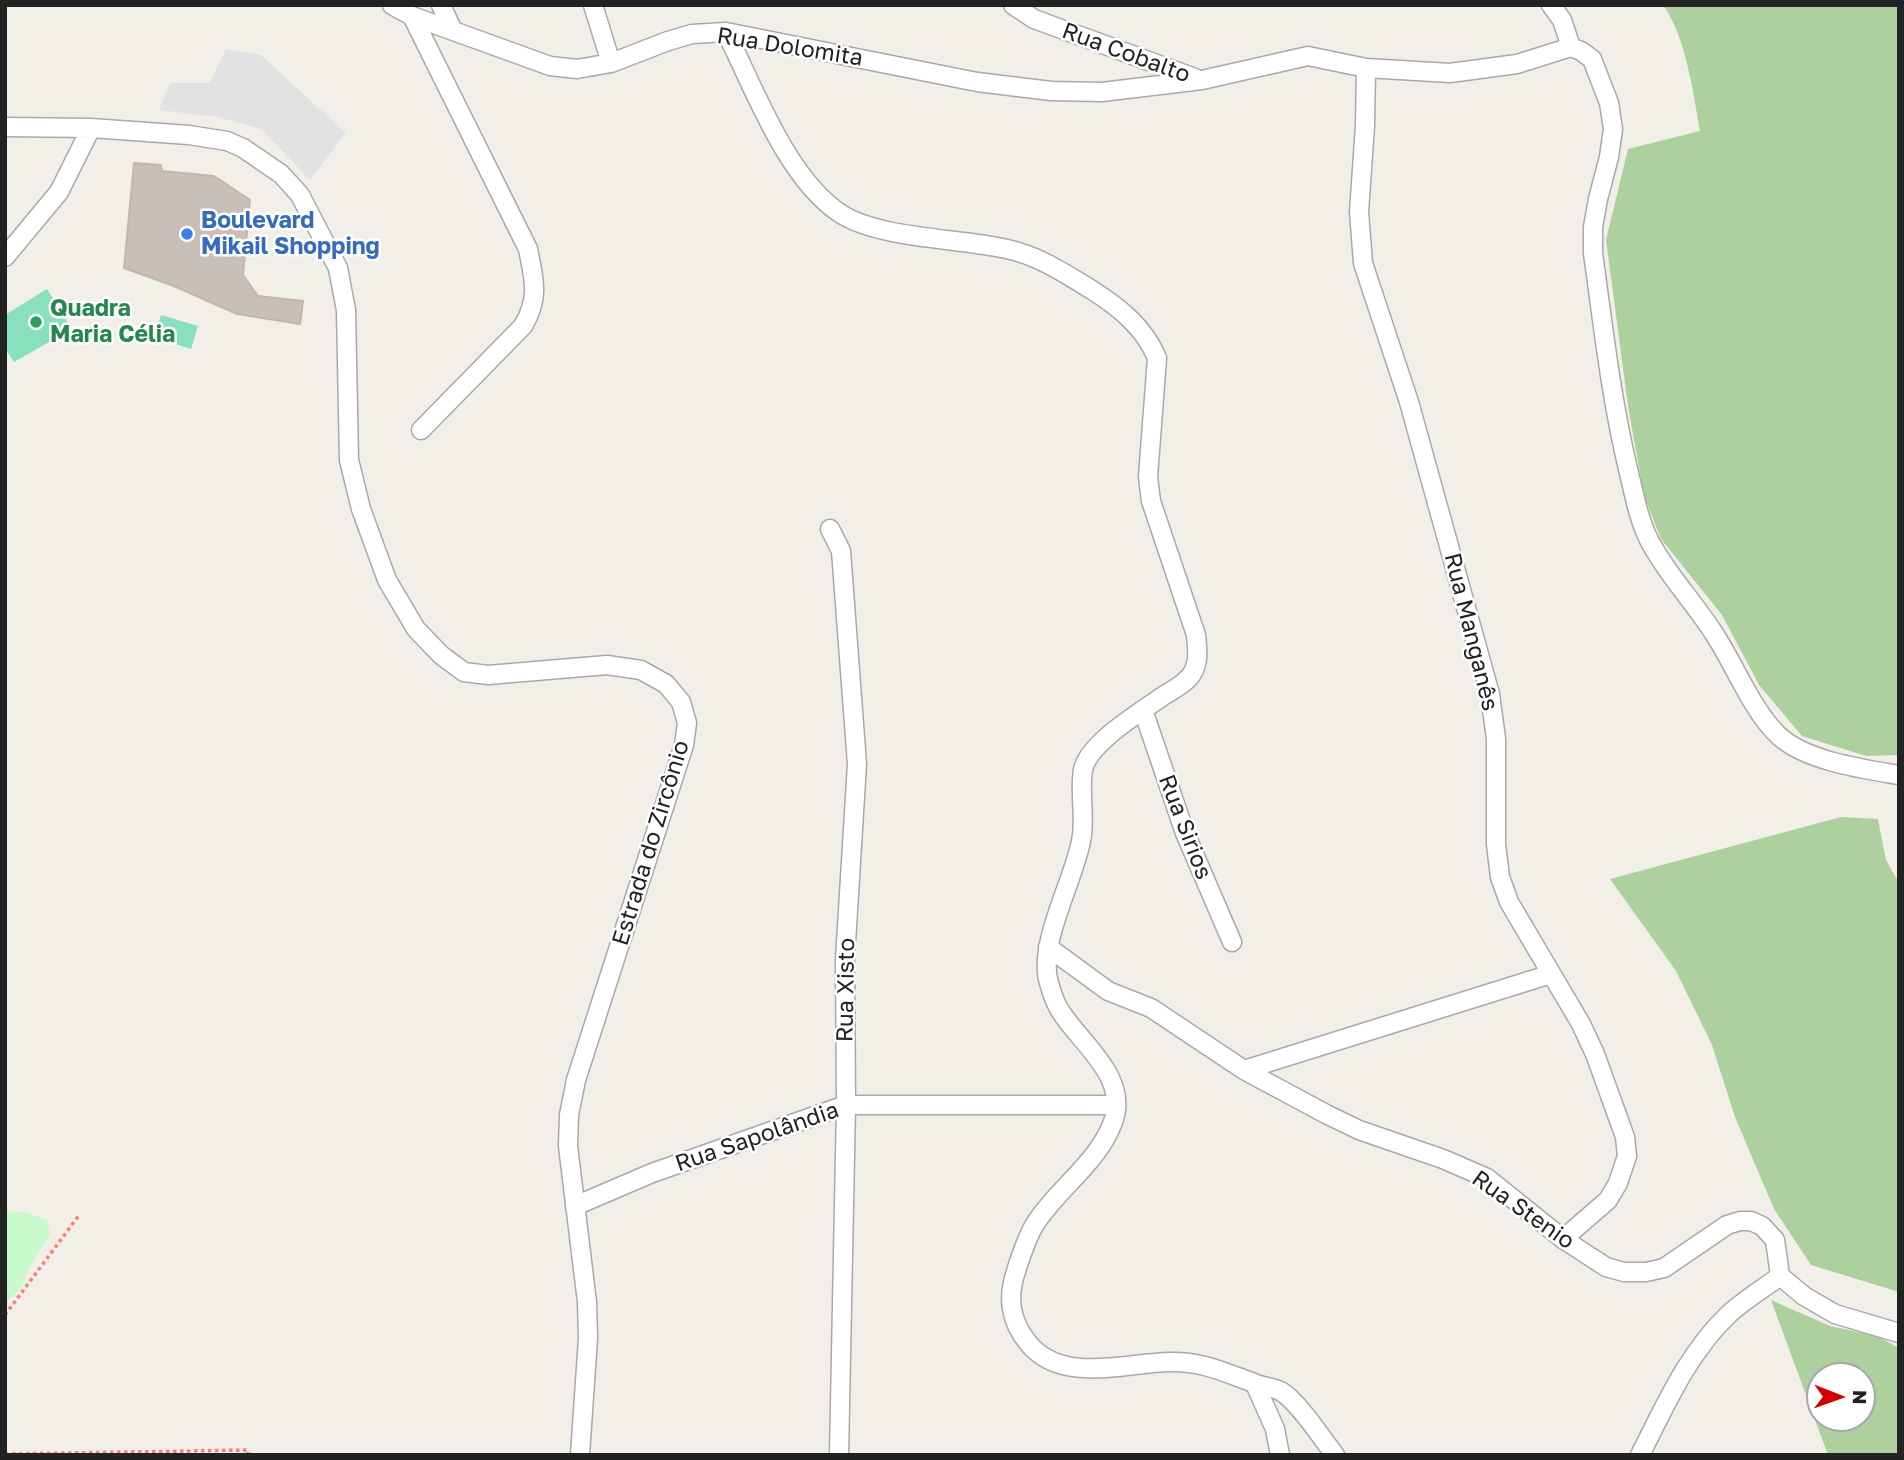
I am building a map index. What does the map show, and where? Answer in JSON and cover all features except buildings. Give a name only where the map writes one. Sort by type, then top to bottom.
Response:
[{"type":"street","name":"Rua Dolomita","points":[[392,5],[412,16],[550,66],[577,69],[611,63],[692,34],[726,32],[977,82],[1051,90],[1102,92],[1202,80]]},
{"type":"street","points":[[442,5],[453,31]]},
{"type":"street","points":[[593,5],[611,63]]},
{"type":"street","name":"Rua Cobalto","points":[[1013,5],[1034,19],[1202,80]]},
{"type":"street","points":[[1551,5],[1562,20],[1571,47]]},
{"type":"street","points":[[412,16],[528,249],[536,289],[531,313],[523,326],[421,430]]},
{"type":"street","points":[[726,32],[786,152],[816,194],[840,213],[859,224],[880,229],[1007,249],[1045,261],[1127,315],[1149,340],[1157,358],[1148,477],[1151,501],[1196,635],[1198,656],[1194,671],[1184,682],[1094,749],[1087,757],[1083,771],[1082,840],[1048,947],[1047,978],[1061,1014],[1114,1083],[1114,1119],[1100,1149],[1035,1223],[1010,1286],[1013,1318],[1029,1345],[1043,1357],[1059,1364],[1087,1368],[1170,1362],[1201,1364],[1281,1391],[1304,1415],[1335,1455]]},
{"type":"street","points":[[1202,80],[1308,56],[1366,68],[1450,73],[1517,64],[1571,47],[1592,59],[1609,103],[1613,129],[1593,227],[1593,253],[1618,425],[1638,511],[1649,540],[1714,632],[1765,719],[1778,735],[1791,745],[1837,764],[1899,775]]},
{"type":"street","name":"Rua Manganês","points":[[1366,68],[1359,212],[1363,263],[1409,402],[1490,694],[1496,739],[1496,844],[1500,877],[1509,902],[1581,1024],[1595,1054],[1625,1137],[1627,1156],[1618,1183],[1608,1200],[1563,1239]]},
{"type":"street","name":"Estrada do Zircônio","points":[[5,127],[91,128],[189,135],[228,141],[281,174],[300,195],[338,268],[346,310],[349,460],[361,509],[387,580],[416,629],[441,655],[464,672],[488,675],[607,666],[641,670],[666,684],[681,702],[687,723],[684,744],[576,1080],[569,1115],[568,1146],[587,1302],[588,1338],[580,1455]]},
{"type":"street","points":[[5,257],[59,192],[91,128]]},
{"type":"street","name":"Rua Xisto","points":[[830,529],[841,551],[857,738],[845,959],[846,1105],[839,1455]]},
{"type":"street","name":"Rua Sirios","points":[[1143,710],[1185,833],[1233,942]]},
{"type":"street","name":"Rua Stenio","points":[[1048,947],[1108,991],[1151,1008],[1244,1070],[1359,1130],[1443,1159],[1487,1178],[1563,1239],[1605,1268],[1624,1272],[1646,1272],[1664,1268],[1727,1225],[1751,1221],[1762,1226],[1775,1240],[1780,1276]]},
{"type":"street","points":[[1244,1070],[1551,974]]},
{"type":"street","name":"Rua Sapolândia","points":[[575,1206],[652,1173],[846,1105],[1115,1105]]},
{"type":"street","points":[[1640,1455],[1686,1367],[1707,1337],[1730,1313],[1780,1276],[1804,1296],[1835,1314],[1899,1334]]},
{"type":"street","points":[[1255,1384],[1275,1429],[1280,1455]]},
{"type":"path","points":[[5,1315],[80,1214]]},
{"type":"path","points":[[5,1454],[248,1450],[248,1455]]},
{"type":"green space","points":[[1663,5],[1899,5],[1899,755],[1866,756],[1802,736],[1759,685],[1722,615],[1661,539],[1644,496],[1628,406],[1606,240],[1628,149],[1700,131],[1683,49]]},
{"type":"green space","name":"Quadra Maria Célia","points":[[47,289],[72,329],[14,362],[5,348],[5,315]]},
{"type":"green space","points":[[161,315],[198,326],[191,349],[154,337]]},
{"type":"green space","points":[[1841,817],[1878,819],[1886,860],[1899,883],[1899,1292],[1811,1265],[1774,1209],[1735,1117],[1712,1045],[1676,971],[1610,879]]},
{"type":"green space","points":[[5,1211],[25,1212],[47,1220],[50,1234],[28,1270],[22,1287],[5,1304]]},
{"type":"green space","points":[[1771,1300],[1830,1326],[1877,1336],[1899,1348],[1899,1455],[1828,1455],[1820,1432],[1876,1432],[1876,1362],[1806,1362],[1806,1395]]},
{"type":"shaded area","points":[[226,49],[261,55],[346,133],[310,180],[261,129],[217,117],[159,110],[170,83],[210,83]]},
{"type":"place","name":"Boulevard Mikail Shopping","points":[[187,234]]},
{"type":"place","name":"Quadra Maria Célia","points":[[36,322]]}]
